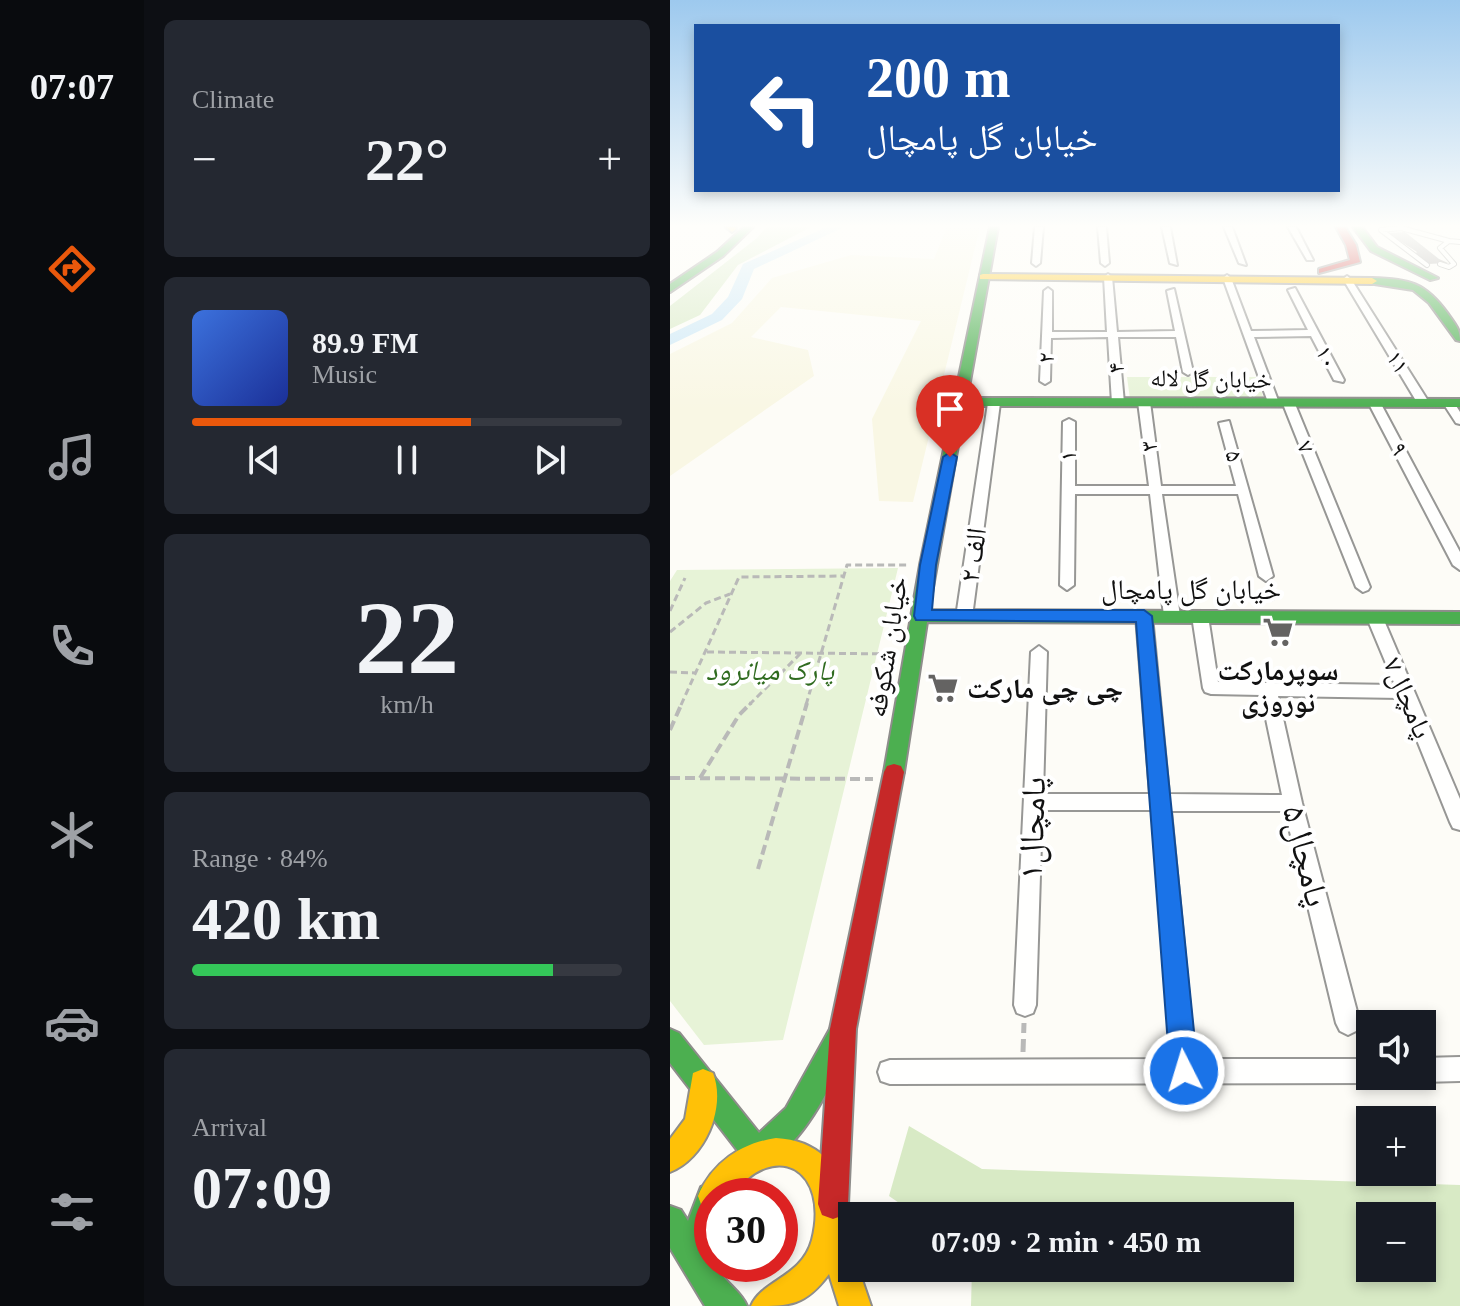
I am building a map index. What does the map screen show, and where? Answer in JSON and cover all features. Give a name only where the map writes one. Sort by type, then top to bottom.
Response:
[{"type":"street","name":"خیابان شکوفه","points":[[830,1231],[843,1029],[893,779],[928,565],[981,288]]},
{"type":"street","points":[[1109,288],[1115,334]]},
{"type":"street","points":[[1231,288],[1247,334],[1316,333],[1291,288]]},
{"type":"street","name":"۱۱","points":[[1364,288],[1424,404]]},
{"type":"street","points":[[1441,288],[1451,299],[1459,336]]},
{"type":"street","points":[[1048,291],[1047,335],[1181,334]]},
{"type":"street","points":[[1171,291],[1188,372]]},
{"type":"street","name":"۱۰","points":[[1316,333],[1339,380]]},
{"type":"street","name":"۴","points":[[1115,334],[1118,403]]},
{"type":"street","name":"۷","points":[[1247,334],[1324,489],[1363,587]]},
{"type":"street","name":"۲","points":[[1045,381],[1047,335]]},
{"type":"street","name":"خیابان گل لاله","points":[[961,402],[1454,403]]},
{"type":"street","name":"۳","points":[[1144,402],[1172,616]]},
{"type":"street","name":"۲ الف","points":[[964,617],[994,403]]},
{"type":"street","points":[[1454,403],[1460,421]]},
{"type":"street","name":"۹","points":[[1375,404],[1460,565]]},
{"type":"street","name":"۱","points":[[1067,585],[1069,422]]},
{"type":"street","name":"۵","points":[[1225,423],[1266,576]]},
{"type":"street","points":[[1067,490],[1243,490]]},
{"type":"street","name":"خیابان گل پامچال","points":[[922,616],[1460,618]]},
{"type":"street","points":[[1144,616],[1184,1071]]},
{"type":"street","points":[[1200,616],[1211,688],[1406,692]]},
{"type":"street","name":"پامچال۷","points":[[1375,618],[1460,822]]},
{"type":"street","name":"پامچال۱","points":[[1025,1005],[1039,652]]},
{"type":"street","name":"پامچال۵","points":[[1268,689],[1348,1023]]},
{"type":"street","points":[[1033,802],[1161,800],[1293,803]]},
{"type":"street","name":"خیابان شکوفه","points":[[728,1178],[737,1167],[758,1154],[796,1118],[843,1029]]},
{"type":"street","points":[[670,1042],[758,1154],[779,1149],[800,1152],[816,1163],[828,1181],[833,1204]]},
{"type":"street","points":[[1436,1070],[1460,1069]]},
{"type":"street","points":[[890,1072],[1356,1071]]},
{"type":"street","points":[[670,1158],[692,1142],[704,1116],[703,1083]]},
{"type":"street","points":[[670,1221],[694,1257]]},
{"type":"street","points":[[767,1306],[784,1299],[804,1282],[821,1258],[830,1231]]},
{"type":"street","points":[[830,1231],[855,1306]]},
{"type":"street","points":[[704,1282],[724,1304]]},
{"type":"path","points":[[758,869],[847,565],[928,565]]},
{"type":"path","points":[[670,730],[739,577],[844,576]]},
{"type":"path","points":[[1266,576],[1278,617]]},
{"type":"path","points":[[670,611],[685,578]]},
{"type":"path","points":[[670,632],[706,603],[732,593]]},
{"type":"path","points":[[705,652],[915,655]]},
{"type":"path","points":[[700,778],[739,715],[800,653]]},
{"type":"path","points":[[670,672],[696,673]]},
{"type":"path","points":[[670,778],[893,779]]},
{"type":"path","points":[[1022,1071],[1025,1005]]},
{"type":"shaded area","points":[[763,288],[965,288],[913,502],[879,501],[872,419],[921,321],[781,307],[751,337],[808,350],[814,376],[670,476],[670,354],[732,323]]},
{"type":"green space","points":[[693,288],[721,288],[700,315],[670,329],[670,306]]},
{"type":"green space","points":[[1127,377],[1256,377],[1264,399],[1130,399]]},
{"type":"green space","name":"پارک میانرود","points":[[898,568],[783,1040],[704,1045],[670,1001],[670,581],[677,570]]},
{"type":"green space","points":[[909,1126],[982,1169],[1356,1182],[1356,1186],[1460,1185],[1460,1306],[971,1306],[972,1282],[1294,1282],[1294,1202],[898,1202],[889,1196]]},
{"type":"waterway","points":[[670,340],[717,317],[735,299],[739,288]]},
{"type":"traffic: fast","points":[[894,772],[928,565],[982,288]]},
{"type":"traffic: fast","points":[[1418,288],[1433,301],[1460,338]]},
{"type":"traffic: fast","points":[[961,402],[1460,403]]},
{"type":"traffic: fast","points":[[922,616],[1460,618]]},
{"type":"traffic: fast","points":[[670,1042],[758,1154],[796,1118],[839,1038]]},
{"type":"traffic: fast","points":[[670,1221],[694,1256]]},
{"type":"traffic: fast","points":[[707,1282],[731,1306]]},
{"type":"traffic: slow","points":[[670,1158],[687,1142],[697,1125],[703,1083]]},
{"type":"traffic: slow","points":[[726,1178],[756,1157],[776,1152],[795,1153],[810,1160],[821,1172],[827,1187],[830,1223],[821,1257],[798,1286],[767,1306]]},
{"type":"traffic: slow","points":[[830,1231],[855,1306]]},
{"type":"traffic: jam","points":[[833,1204],[843,1029],[894,772]]},
{"type":"place","name":"سوپرمارکت نوروزی","points":[[1278,632]]},
{"type":"place","name":"چی چی مارکت","points":[[943,688]]},
{"type":"route","points":[[950,457],[928,565],[922,616],[1144,616],[1184,1071]]}]
